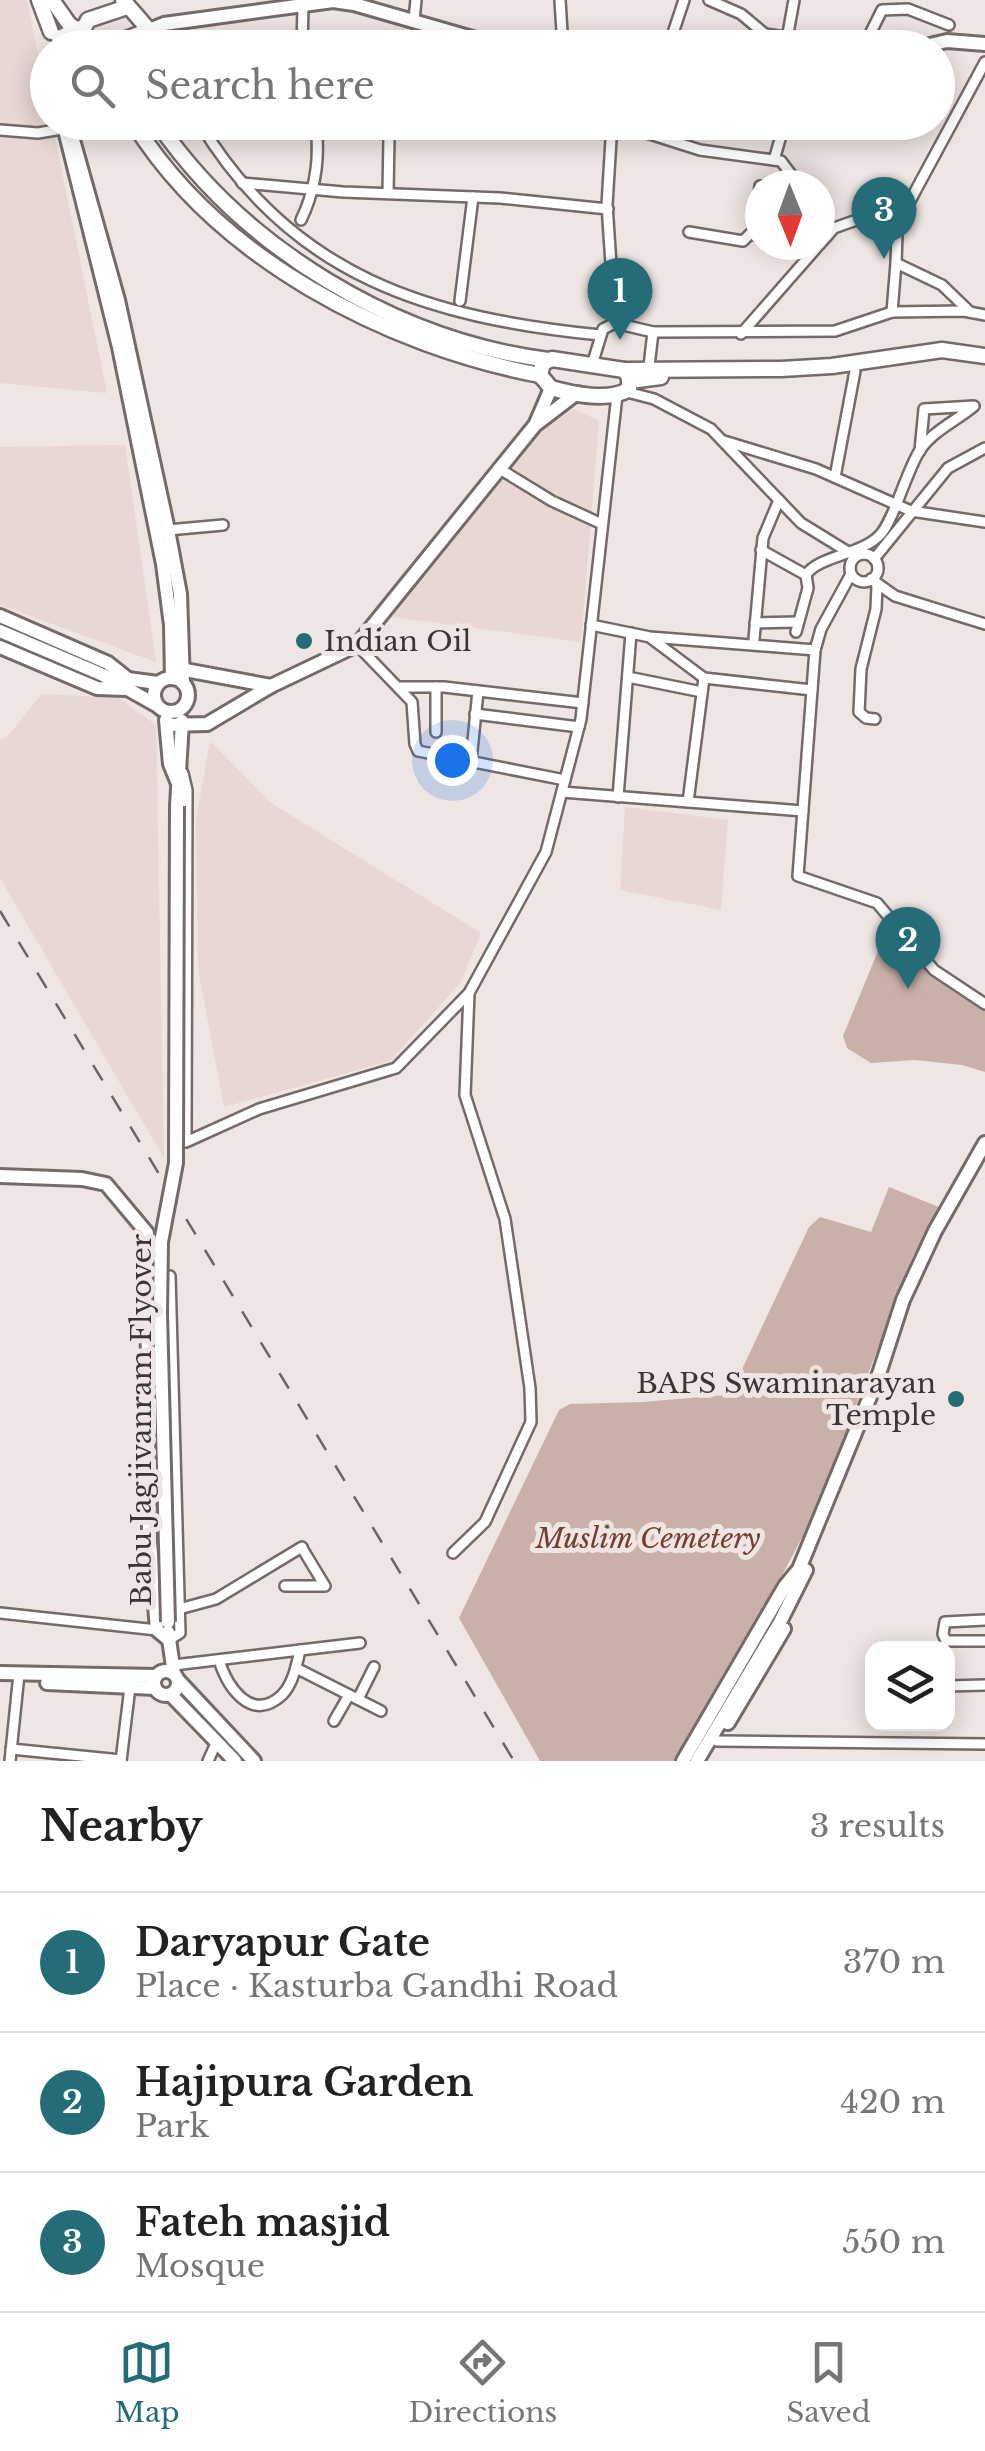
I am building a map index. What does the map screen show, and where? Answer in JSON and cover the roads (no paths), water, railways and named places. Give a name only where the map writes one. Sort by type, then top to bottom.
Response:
[{"type":"main road","points":[[39,0],[51,30]]},
{"type":"main road","points":[[52,0],[84,30]]},
{"type":"main road","points":[[68,30],[119,5],[149,30],[164,24],[332,2],[354,2],[447,30]]},
{"type":"main road","points":[[955,42],[985,44]]},
{"type":"main road","points":[[70,140],[118,300],[180,594],[174,676],[153,694],[163,714],[170,764],[177,781]]},
{"type":"main road","points":[[70,140],[148,486],[168,590],[174,676],[188,693],[182,708],[182,765],[177,781]]},
{"type":"main road","points":[[147,140],[198,204],[264,259],[370,320],[509,370],[540,376],[551,388],[577,393],[624,384],[648,373],[782,370],[942,350],[985,356]]},
{"type":"main road","points":[[170,140],[220,198],[286,253],[324,278],[452,338],[494,351],[592,365],[624,384]]},
{"type":"main road","points":[[648,373],[782,378],[942,358],[985,364]]},
{"type":"main road","points":[[540,376],[548,360]]},
{"type":"main road","points":[[535,425],[551,388]]},
{"type":"main road","points":[[0,616],[108,663],[127,684],[182,725],[208,724],[271,686],[358,646],[535,425],[577,393]]},
{"type":"main road","points":[[0,631],[127,684]]},
{"type":"main road","points":[[0,648],[96,688],[174,676],[271,686]]},
{"type":"main road","points":[[163,714],[182,708]]},
{"type":"main road","name":"Babu Jagjivanram Flyover","points":[[167,1676],[169,1643],[162,1626],[160,1314],[161,1242],[176,1164],[177,781]]},
{"type":"main road","points":[[706,1761],[803,1593],[802,1570],[872,1394],[903,1300],[935,1231],[985,1144]]},
{"type":"main road","points":[[694,1761],[789,1598],[884,1379],[909,1302],[940,1234],[985,1155]]},
{"type":"main road","points":[[0,1176],[82,1179],[106,1184],[147,1233],[149,1512],[162,1626]]},
{"type":"main road","points":[[683,1761],[785,1586],[802,1570]]},
{"type":"main road","points":[[19,1678],[167,1676],[254,1761]]},
{"type":"main road","points":[[0,1677],[130,1686],[167,1676]]},
{"type":"main road","points":[[167,1676],[160,1694],[171,1695],[235,1761]]},
{"type":"street","points":[[414,20],[416,0]]},
{"type":"street","points":[[560,0],[562,30]]},
{"type":"street","points":[[674,30],[684,0]]},
{"type":"street","points":[[708,0],[741,14],[760,30]]},
{"type":"street","points":[[789,30],[794,0]]},
{"type":"street","points":[[303,30],[304,5]]},
{"type":"street","points":[[872,30],[882,10],[908,9],[949,25]]},
{"type":"street","points":[[955,118],[985,62]]},
{"type":"street","points":[[0,130],[30,132]]},
{"type":"street","points":[[211,140],[240,183],[295,235],[378,286],[474,317],[521,327],[600,335]]},
{"type":"street","points":[[301,220],[313,190],[317,140]]},
{"type":"street","points":[[388,194],[389,140]]},
{"type":"street","points":[[611,140],[608,209],[615,323]]},
{"type":"street","points":[[667,140],[700,150],[774,160],[785,163],[789,170]]},
{"type":"street","points":[[774,160],[780,140]]},
{"type":"street","points":[[835,228],[910,201],[943,140]]},
{"type":"street","points":[[240,183],[608,209]]},
{"type":"street","points":[[460,300],[473,197]]},
{"type":"street","points":[[892,312],[898,206]]},
{"type":"street","points":[[688,232],[745,240]]},
{"type":"street","points":[[741,334],[804,260]]},
{"type":"street","points":[[896,263],[942,284],[981,313]]},
{"type":"street","points":[[592,365],[600,335],[608,324],[615,323],[652,332],[741,334],[834,331],[892,312],[981,313]]},
{"type":"street","points":[[648,373],[652,332]]},
{"type":"street","points":[[836,477],[854,370]]},
{"type":"street","points":[[182,765],[187,790],[186,1142],[259,1109],[396,1068],[470,993],[546,852],[566,780],[583,704],[602,524],[624,384],[711,429],[801,523],[853,555]]},
{"type":"street","points":[[920,451],[924,408],[974,406],[933,434],[920,451],[886,528],[853,555],[852,574],[821,629],[815,650],[798,876],[876,903],[934,970],[985,1004]]},
{"type":"street","points":[[722,440],[836,477],[911,511],[985,522]]},
{"type":"street","points":[[874,558],[948,468],[985,448]]},
{"type":"street","points":[[498,468],[602,524]]},
{"type":"street","points":[[754,639],[765,527],[779,500]]},
{"type":"street","points":[[168,530],[223,525]]},
{"type":"street","points":[[761,550],[806,575]]},
{"type":"street","points":[[755,623],[797,627],[808,588],[806,575],[811,568],[853,555],[874,558],[878,567],[874,620],[861,668],[859,712],[874,718]]},
{"type":"street","points":[[852,574],[895,596],[985,624]]},
{"type":"street","points":[[591,625],[650,637],[815,650]]},
{"type":"street","points":[[618,796],[631,633]]},
{"type":"street","points":[[650,637],[704,678],[812,690]]},
{"type":"street","points":[[358,646],[412,702],[414,744],[418,751],[566,780]]},
{"type":"street","points":[[628,677],[702,692]]},
{"type":"street","points":[[688,802],[704,678]]},
{"type":"street","points":[[401,687],[436,686],[583,704]]},
{"type":"street","points":[[436,686],[436,732]]},
{"type":"street","points":[[470,761],[478,691]]},
{"type":"street","points":[[475,714],[579,727]]},
{"type":"street","points":[[562,792],[803,811]]},
{"type":"street","points":[[453,1553],[485,1522],[531,1422],[530,1388],[504,1219],[465,1095],[470,993]]},
{"type":"street","points":[[169,1643],[180,1633],[170,1276]]},
{"type":"street","points":[[180,1608],[216,1599],[302,1548],[324,1586],[285,1586]]},
{"type":"street","points":[[0,1613],[162,1626]]},
{"type":"street","points":[[985,1620],[945,1622],[943,1640],[985,1641]]},
{"type":"street","points":[[167,1676],[219,1660],[360,1643]]},
{"type":"street","points":[[219,1660],[234,1694],[249,1702],[268,1703],[284,1694],[300,1650]]},
{"type":"street","points":[[334,1720],[374,1667]]},
{"type":"street","points":[[296,1668],[381,1711]]},
{"type":"street","points":[[10,1761],[19,1678]]},
{"type":"street","points":[[955,1686],[985,1685]]},
{"type":"street","points":[[11,1749],[121,1761],[130,1686]]},
{"type":"street","points":[[208,1761],[216,1741]]},
{"type":"street","points":[[718,1741],[985,1744]]},
{"type":"railway","points":[[0,911],[514,1761]]},
{"type":"place","name":"Fateh masjid","points":[[884,259]]},
{"type":"place","name":"Daryapur Gate","points":[[620,340]]},
{"type":"place","name":"Indian Oil","points":[[304,641]]},
{"type":"place","name":"Hajipura Garden","points":[[908,989]]},
{"type":"place","name":"BAPS Swaminarayan Temple","points":[[956,1399]]},
{"type":"park label","name":"Muslim Cemetery","points":[[648,1538]]}]
